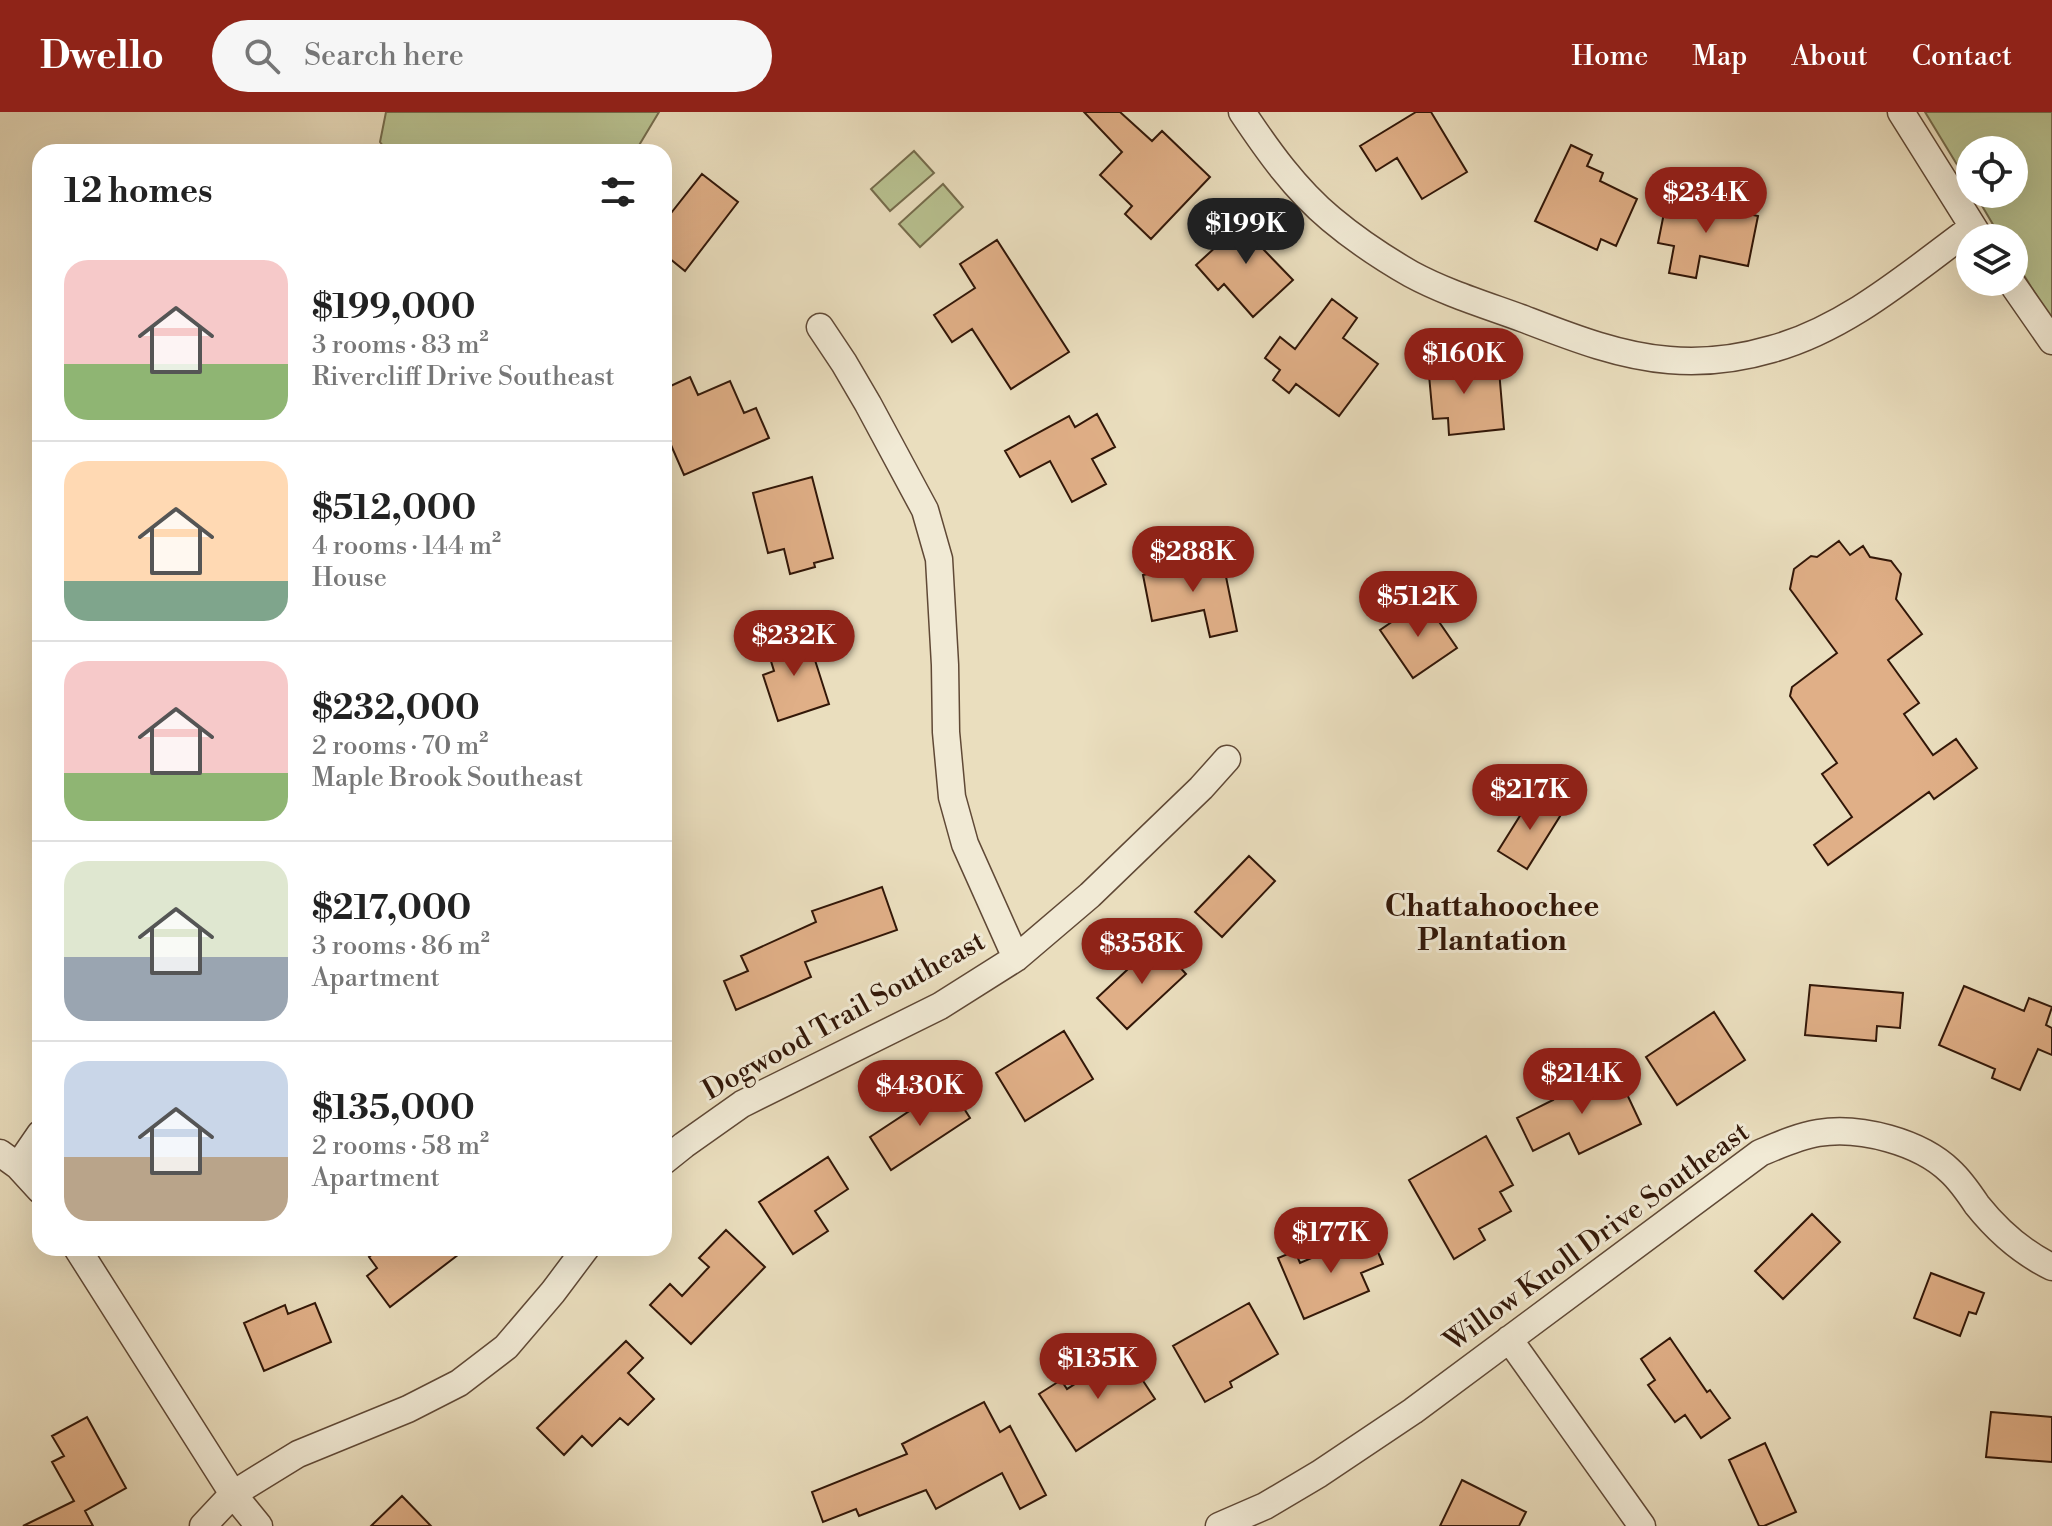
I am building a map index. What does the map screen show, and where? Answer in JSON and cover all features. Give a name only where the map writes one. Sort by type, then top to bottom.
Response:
[{"type":"street","points":[[1243,112],[1282,169],[1304,193],[1328,217],[1389,261],[1450,291],[1544,327],[1599,346],[1641,356],[1670,360],[1722,360],[1744,357],[1801,340],[1867,305],[1956,246]]},
{"type":"street","points":[[1901,112],[1972,224]]},
{"type":"street","points":[[2021,296],[2052,341]]},
{"type":"street","points":[[820,327],[860,391],[925,510],[939,559],[946,732],[952,797],[965,844],[1016,958]]},
{"type":"street","name":"Dogwood Trail Southeast","points":[[672,1155],[742,1104],[940,1006],[1016,958],[1090,895],[1227,759]]},
{"type":"street","name":"Willow Knoll Drive Southeast","points":[[1219,1526],[1265,1506],[1319,1474],[1413,1411],[1760,1153],[1817,1133],[1842,1131],[1871,1135],[1902,1142],[1928,1156],[1948,1169],[2000,1230],[2019,1247],[2052,1267]]},
{"type":"street","points":[[32,1140],[9,1159],[32,1182]]},
{"type":"street","points":[[82,1256],[233,1494],[259,1526]]},
{"type":"street","points":[[203,1526],[233,1494],[298,1454],[408,1409],[459,1383],[506,1347],[580,1256]]},
{"type":"street","points":[[1509,1339],[1642,1526]]},
{"type":"green space","points":[[386,112],[659,112],[640,144],[380,142]]},
{"type":"green space","points":[[1925,112],[2052,112],[2052,321],[2028,282],[2028,224],[1993,224],[1983,208],[2028,208],[2028,136],[1956,136],[1956,163]]},
{"type":"green space","points":[[914,151],[934,173],[890,211],[871,189]]},
{"type":"green space","points":[[943,184],[963,207],[920,247],[899,224]]},
{"type":"building","points":[[1084,112],[1120,112],[1152,141],[1162,131],[1210,177],[1151,239],[1125,214],[1132,206],[1100,175],[1122,152]]},
{"type":"building","points":[[1416,112],[1431,112],[1467,172],[1422,199],[1397,158],[1376,171],[1360,146]]},
{"type":"building","points":[[1571,145],[1592,155],[1587,166],[1603,173],[1600,181],[1637,199],[1616,246],[1601,239],[1597,250],[1535,221]]},
{"type":"building","points":[[702,174],[738,202],[685,271],[672,260],[672,212]]},
{"type":"building","points":[[1690,196],[1710,200],[1709,206],[1758,216],[1748,266],[1700,256],[1696,278],[1669,273],[1674,246],[1658,243],[1666,203],[1688,208]]},
{"type":"building","points":[[1252,214],[1276,239],[1264,250],[1293,280],[1253,317],[1224,284],[1218,290],[1196,265]]},
{"type":"building","points":[[997,240],[1069,352],[1011,389],[972,329],[952,342],[934,315],[975,288],[960,264]]},
{"type":"building","points":[[1332,299],[1357,318],[1343,338],[1378,364],[1339,416],[1296,384],[1289,393],[1273,380],[1280,370],[1265,358],[1280,337],[1295,349]]},
{"type":"building","points":[[1453,350],[1456,375],[1499,370],[1504,429],[1449,435],[1448,418],[1433,419],[1427,353]]},
{"type":"building","points":[[690,377],[698,395],[730,381],[744,413],[756,408],[769,438],[684,475],[672,447],[672,385]]},
{"type":"building","points":[[1097,414],[1115,447],[1092,459],[1106,484],[1072,502],[1050,461],[1020,477],[1005,451],[1069,416],[1075,427]]},
{"type":"building","points":[[812,477],[833,558],[790,574],[784,549],[768,553],[753,493]]},
{"type":"building","points":[[1839,541],[1850,555],[1863,546],[1870,557],[1891,561],[1901,574],[1896,599],[1922,634],[1888,660],[1919,703],[1904,714],[1933,755],[1956,739],[1977,768],[1934,799],[1929,792],[1828,865],[1814,845],[1852,817],[1822,774],[1837,763],[1790,696],[1792,687],[1837,653],[1790,589],[1794,569]]},
{"type":"building","points":[[1222,557],[1237,631],[1210,637],[1204,610],[1152,621],[1143,575]]},
{"type":"building","points":[[1424,600],[1457,648],[1413,678],[1380,630]]},
{"type":"building","points":[[806,632],[829,704],[778,721],[763,675],[774,671],[766,645]]},
{"type":"building","points":[[1533,795],[1562,813],[1527,869],[1498,851]]},
{"type":"building","points":[[1249,856],[1275,881],[1222,937],[1195,912]]},
{"type":"building","points":[[882,887],[897,930],[805,962],[811,977],[736,1010],[724,981],[748,971],[741,956],[816,922],[812,911]]},
{"type":"building","points":[[1157,942],[1186,974],[1127,1029],[1097,998]]},
{"type":"building","points":[[1810,985],[1903,993],[1900,1028],[1877,1026],[1876,1041],[1805,1035]]},
{"type":"building","points":[[1964,986],[2024,1011],[2029,998],[2052,1007],[2046,1025],[2052,1028],[2052,1055],[2038,1049],[2020,1090],[1992,1078],[1995,1069],[1939,1045]]},
{"type":"building","points":[[1714,1012],[1745,1060],[1677,1105],[1646,1057]]},
{"type":"building","points":[[1064,1031],[1093,1079],[1025,1121],[996,1073]]},
{"type":"building","points":[[1617,1073],[1641,1124],[1579,1154],[1569,1133],[1533,1151],[1517,1118],[1553,1100],[1551,1096],[1577,1083],[1581,1091]]},
{"type":"building","points":[[949,1085],[970,1118],[891,1170],[870,1137]]},
{"type":"building","points":[[1486,1136],[1513,1185],[1500,1192],[1511,1211],[1479,1229],[1485,1240],[1454,1259],[1409,1180]]},
{"type":"building","points":[[828,1157],[848,1189],[815,1211],[828,1231],[793,1254],[759,1202]]},
{"type":"building","points":[[1812,1214],[1840,1242],[1783,1299],[1755,1271]]},
{"type":"building","points":[[726,1230],[765,1267],[691,1344],[650,1305],[670,1284],[682,1296],[709,1267],[699,1258]]},
{"type":"building","points":[[1370,1233],[1383,1264],[1361,1273],[1369,1291],[1304,1319],[1278,1258],[1295,1251],[1300,1263]]},
{"type":"building","points":[[457,1256],[390,1307],[367,1276],[377,1268],[369,1257]]},
{"type":"building","points":[[1931,1273],[1984,1293],[1976,1314],[1969,1312],[1960,1336],[1914,1318]]},
{"type":"building","points":[[315,1303],[331,1342],[264,1371],[244,1323],[285,1305],[288,1314]]},
{"type":"building","points":[[1249,1303],[1278,1354],[1230,1382],[1232,1387],[1205,1402],[1173,1346]]},
{"type":"building","points":[[1670,1338],[1707,1392],[1710,1390],[1730,1418],[1701,1438],[1685,1415],[1675,1422],[1648,1385],[1655,1380],[1641,1359]]},
{"type":"building","points":[[626,1341],[643,1358],[628,1373],[654,1399],[628,1425],[620,1418],[592,1446],[582,1436],[564,1455],[537,1428]]},
{"type":"building","points":[[1124,1352],[1155,1399],[1076,1451],[1039,1394],[1061,1380],[1067,1389]]},
{"type":"building","points":[[984,1402],[1000,1432],[1010,1426],[1046,1495],[1020,1509],[1002,1473],[936,1509],[926,1490],[859,1516],[856,1509],[823,1522],[812,1492],[907,1454],[902,1444]]},
{"type":"building","points":[[1991,1412],[2052,1417],[2052,1462],[1986,1457]]},
{"type":"building","points":[[87,1417],[126,1488],[85,1511],[93,1526],[23,1526],[74,1501],[52,1462],[64,1456],[52,1436]]},
{"type":"building","points":[[1765,1443],[1796,1512],[1759,1526],[1729,1460]]},
{"type":"building","points":[[1462,1480],[1526,1512],[1519,1526],[1440,1526]]},
{"type":"building","points":[[402,1496],[431,1526],[371,1526]]},
{"type":"district","name":"Chattahoochee Plantation","points":[[1492,924]]}]
